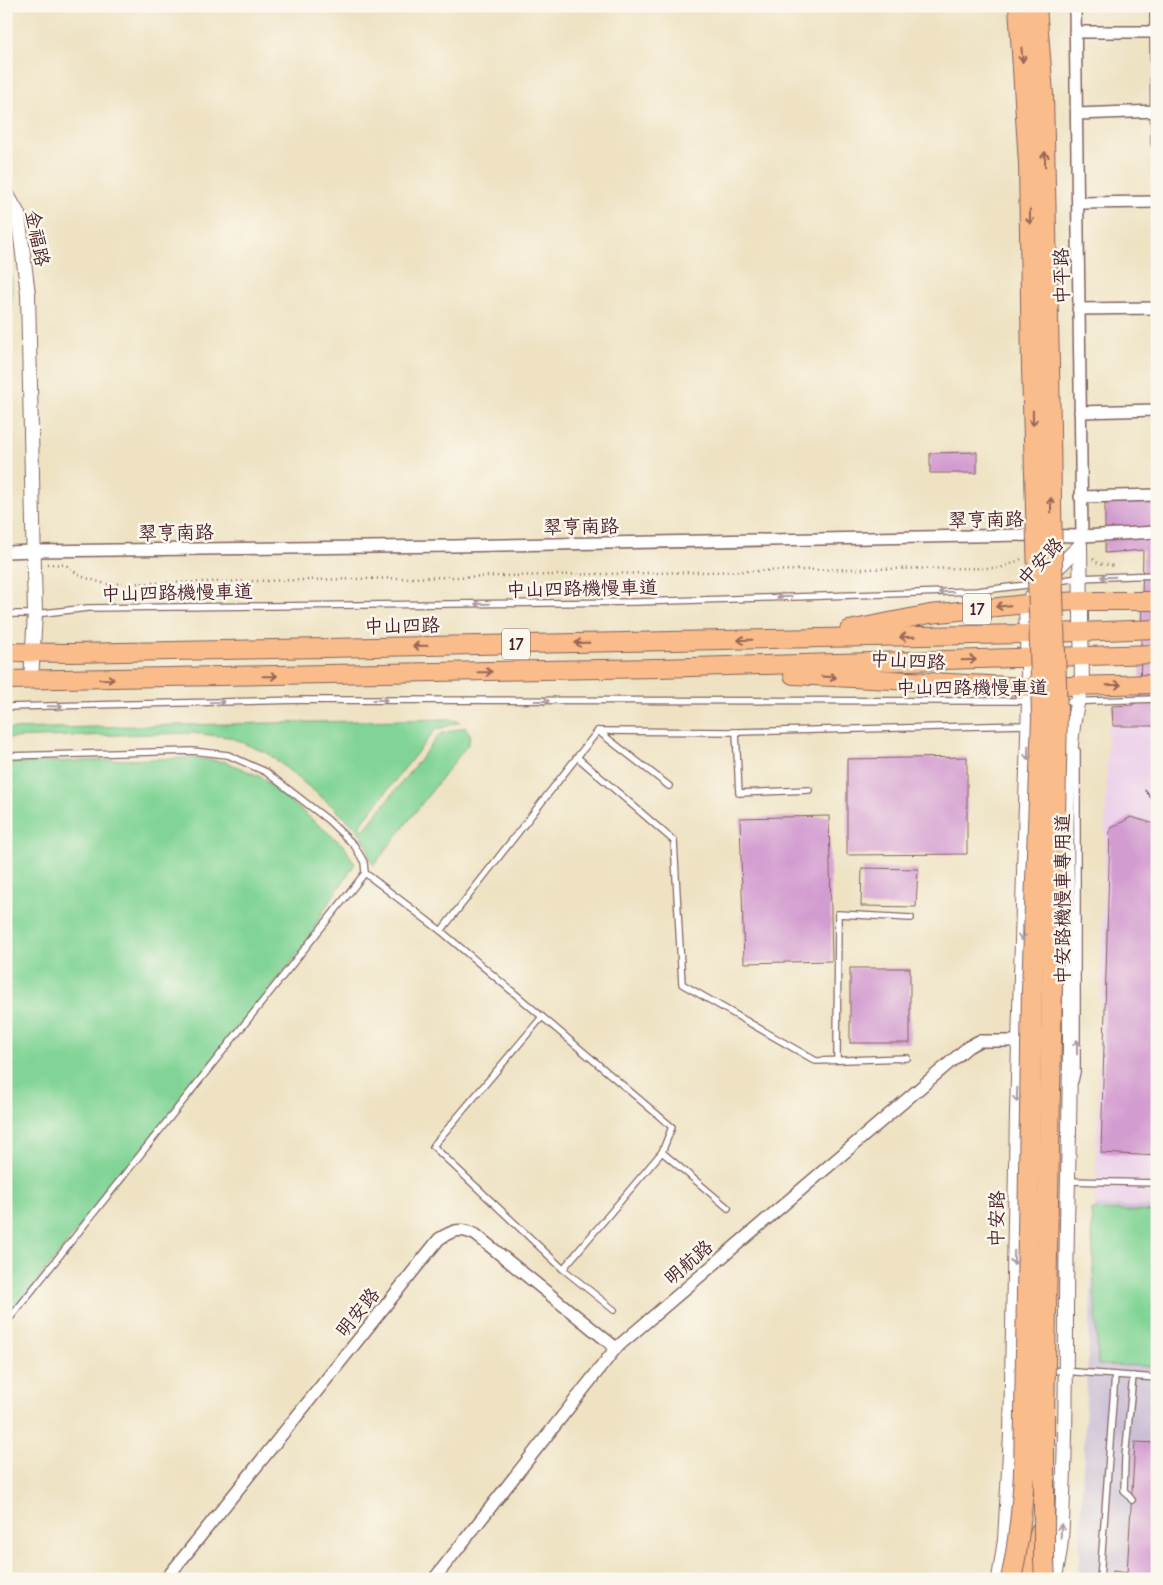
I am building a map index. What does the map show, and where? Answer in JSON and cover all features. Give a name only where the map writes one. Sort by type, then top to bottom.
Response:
[{"type":"highway","points":[[1019,6],[1040,367]]},
{"type":"highway","points":[[1026,1579],[1042,1529],[1054,1448],[1061,989],[1042,717],[1040,367],[1043,94],[1036,6]]},
{"type":"highway","points":[[1012,1579],[1021,1516],[1024,1474],[1032,999],[1047,799]]},
{"type":"highway","points":[[1035,1579],[1035,1404],[1041,992],[1047,799]]},
{"type":"highway","points":[[1045,1579],[1047,799]]},
{"type":"main road","name":"中山四路","points":[[799,639],[930,614],[1026,604],[1081,601],[1157,601]]},
{"type":"main road","name":"中山四路","points":[[6,652],[799,639],[1157,629]]},
{"type":"main road","name":"中山四路","points":[[6,680],[658,668],[1157,654]]},
{"type":"main road","name":"中山四路","points":[[658,668],[1029,694],[1082,686],[1157,684]]},
{"type":"street","name":"中平路","points":[[1075,6],[1080,545]]},
{"type":"street","points":[[1156,6],[1157,143]]},
{"type":"street","points":[[1076,32],[1156,32]]},
{"type":"street","points":[[1076,114],[1156,111]]},
{"type":"street","name":"金福路","points":[[6,193],[18,214],[28,294],[35,614],[31,680]]},
{"type":"street","points":[[1078,203],[1157,202]]},
{"type":"street","points":[[1078,309],[1157,308]]},
{"type":"street","points":[[1080,412],[1157,410]]},
{"type":"street","points":[[1080,498],[1157,495]]},
{"type":"street","name":"翠亨南路","points":[[6,552],[1013,536],[1080,545],[1157,532]]},
{"type":"street","name":"中安路","points":[[1039,1370],[1066,864],[1067,792],[1072,733],[1082,686],[1080,545]]},
{"type":"street","name":"中安路","points":[[999,1579],[1005,1540],[1012,1435],[1019,1041],[1029,694],[1026,604],[1042,583],[1080,545]]},
{"type":"street","name":"中安路","points":[[1024,860],[1038,929],[1033,1113],[1039,1370]]},
{"type":"street","name":"中安路","points":[[1054,1579],[1060,1560],[1066,1372],[1070,996],[1066,864]]},
{"type":"street","name":"明航路","points":[[434,1579],[616,1348],[968,1047],[979,1042],[1019,1041]]},
{"type":"street","name":"明安路","points":[[166,1579],[438,1239],[448,1233],[457,1230],[467,1230],[476,1235],[616,1348]]},
{"type":"lane","name":"中山四路機慢車道","points":[[6,614],[35,614],[88,608],[636,602],[977,591],[1080,578],[1157,576]]},
{"type":"lane","name":"中山四路機慢車道","points":[[6,707],[306,700],[1029,694],[1077,703],[1157,699]]},
{"type":"lane","name":"中安路機慢車專用道","points":[[1070,1095],[1078,1072],[1077,703]]},
{"type":"lane","points":[[441,931],[598,732],[736,732],[1028,725]]},
{"type":"lane","points":[[598,732],[669,786]]},
{"type":"lane","points":[[736,732],[739,793],[809,790]]},
{"type":"lane","points":[[6,756],[192,751],[228,755],[266,772],[328,820],[354,845],[364,862],[365,873],[6,1323]]},
{"type":"lane","points":[[577,757],[674,841],[682,984],[816,1061],[907,1058]]},
{"type":"lane","points":[[365,873],[441,931],[672,1127],[662,1152],[563,1269]]},
{"type":"lane","points":[[837,1059],[838,914],[911,918]]},
{"type":"lane","points":[[542,1017],[433,1146],[563,1269],[614,1310]]},
{"type":"lane","points":[[662,1152],[728,1208]]},
{"type":"lane","points":[[1067,1181],[1157,1183]]},
{"type":"lane","points":[[1013,1368],[1157,1378]]},
{"type":"lane","points":[[1100,1579],[1115,1375]]},
{"type":"lane","points":[[1132,1500],[1124,1490],[1125,1458],[1133,1376]]},
{"type":"path","points":[[1080,545],[1086,554],[1098,563],[1118,566]]},
{"type":"path","points":[[66,565],[80,576],[106,584],[841,569],[1000,568],[1022,559]]},
{"type":"shaded area","points":[[1157,723],[1157,1207],[1095,1205],[1108,725]]},
{"type":"shaded area","points":[[1095,1205],[1157,1207],[1157,1579],[1078,1579]]},
{"type":"green space","points":[[6,250],[12,280],[6,517]]},
{"type":"green space","points":[[448,719],[460,722],[435,730],[359,826],[364,830],[440,734],[465,727],[470,734],[469,743],[374,865],[369,858],[368,847],[358,830],[331,805],[269,754],[229,737],[191,733],[6,738],[6,729]]},
{"type":"green space","points":[[193,758],[226,762],[261,777],[344,846],[355,864],[325,908],[306,944],[6,1320],[6,763]]},
{"type":"green space","points":[[1091,1210],[1157,1212],[1157,1366],[1098,1365]]},
{"type":"building","points":[[977,452],[977,473],[930,473],[930,453]]},
{"type":"building","points":[[1154,500],[1154,502],[1157,502],[1157,550],[1155,550],[1153,703],[1157,704],[1157,726],[1113,726],[1112,706],[1133,705],[1140,695],[1143,550],[1105,553],[1105,503]]},
{"type":"building","points":[[967,757],[967,854],[847,855],[847,759]]},
{"type":"building","points":[[829,816],[832,961],[744,963],[740,818]]},
{"type":"building","points":[[1131,817],[1157,826],[1157,1156],[1101,1153],[1110,829]]},
{"type":"building","points":[[862,868],[918,869],[916,907],[861,906]]},
{"type":"building","points":[[850,968],[910,968],[910,1043],[850,1043]]},
{"type":"building","points":[[1135,1442],[1157,1443],[1157,1579],[1113,1579],[1113,1571],[1127,1573]]},
{"type":"tram line","points":[[1145,790],[1157,806]]}]
